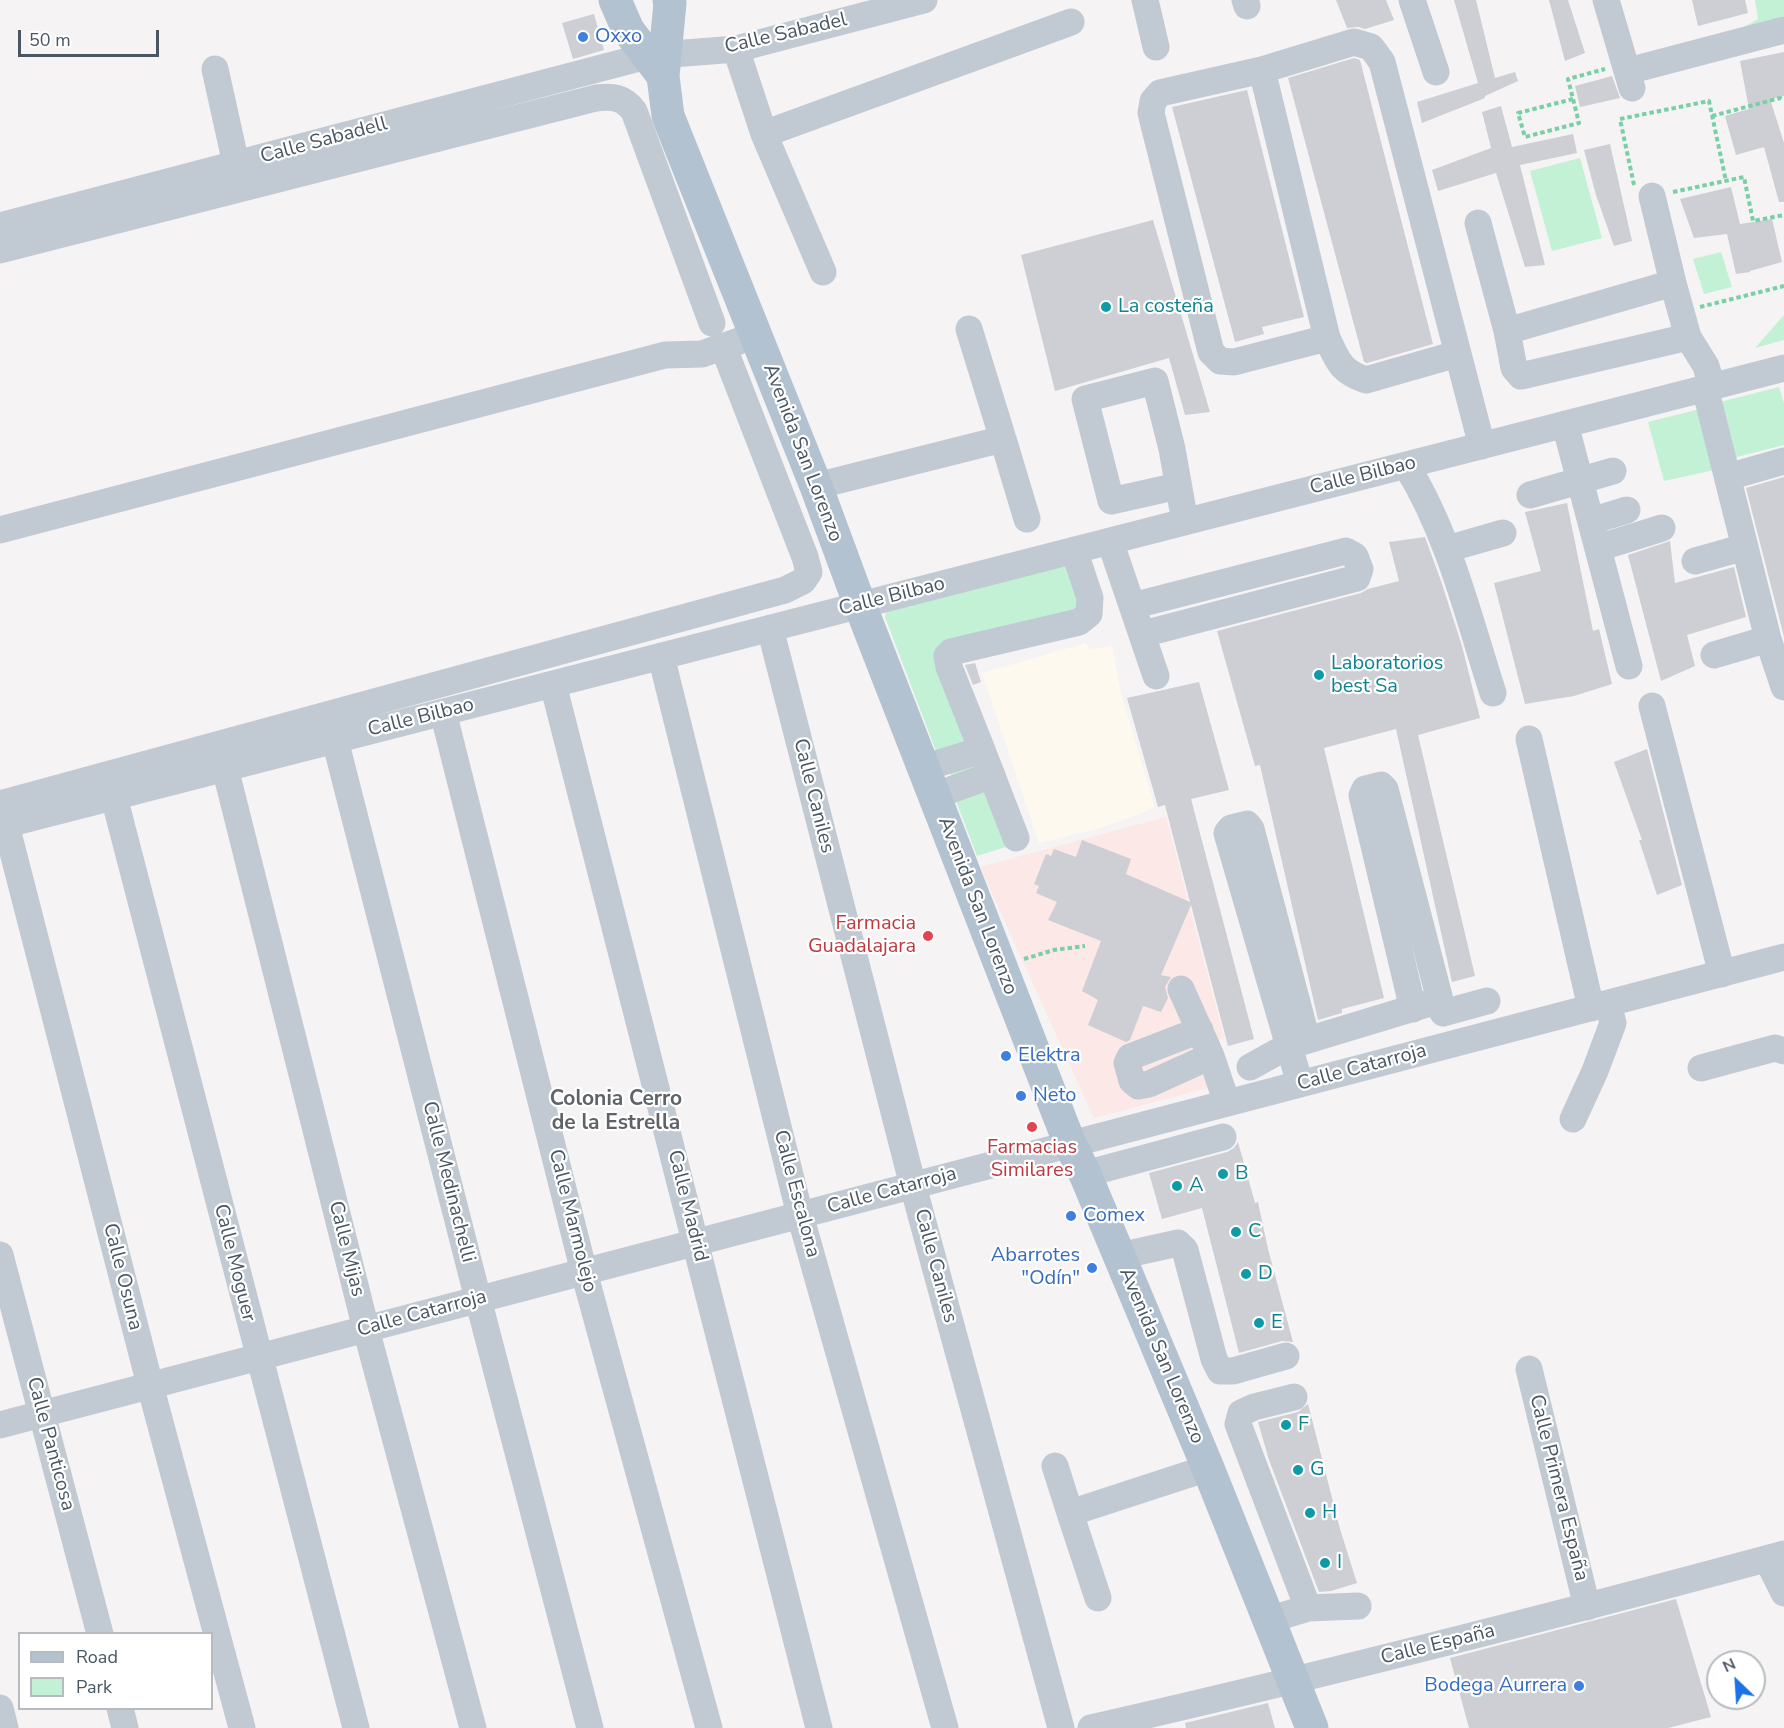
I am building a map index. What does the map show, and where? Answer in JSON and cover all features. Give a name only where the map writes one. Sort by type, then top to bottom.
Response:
[{"type":"main road","name":"Avenida San Lorenzo","points":[[615,0],[628,30],[658,62]]},
{"type":"main road","name":"Avenida San Lorenzo","points":[[669,0],[658,62],[668,116],[816,486],[928,782],[1070,1144],[1085,1174],[1208,1468],[1312,1728]]},
{"type":"street","name":"Calle Sabadel","points":[[658,62],[736,48],[924,0]]},
{"type":"street","points":[[1145,0],[1156,47]]},
{"type":"street","points":[[1412,0],[1436,72]]},
{"type":"street","points":[[1606,0],[1629,74],[1784,30]]},
{"type":"street","points":[[764,134],[1071,22]]},
{"type":"street","points":[[1327,338],[1234,362],[1220,361],[1211,352],[1151,113],[1153,101],[1160,93],[1262,70],[1354,42],[1371,47],[1382,62],[1482,446]]},
{"type":"street","points":[[736,48],[764,134],[823,272]]},
{"type":"street","name":"Calle Sabadell","points":[[0,226],[236,164],[658,62]]},
{"type":"street","points":[[215,69],[236,164]]},
{"type":"street","points":[[1262,70],[1327,338],[1339,363],[1351,375],[1366,380],[1457,354]]},
{"type":"street","points":[[0,250],[596,98],[615,96],[627,102],[634,111],[718,335],[805,556],[809,572],[803,581],[786,590],[2,818]]},
{"type":"street","points":[[1652,196],[1685,324],[1706,366],[1708,387],[1745,547],[1768,639],[1782,677]]},
{"type":"street","points":[[1478,223],[1507,331],[1514,369],[1521,376],[1685,324]]},
{"type":"street","points":[[1507,331],[1673,283]]},
{"type":"street","points":[[0,531],[665,355],[692,333],[718,335],[750,321]]},
{"type":"street","points":[[969,329],[1027,519]]},
{"type":"street","name":"Calle Bilbao","points":[[2,818],[114,797],[1784,368]]},
{"type":"street","points":[[1178,486],[1111,501],[1085,399],[1155,381],[1172,448],[1185,522]]},
{"type":"street","points":[[1564,424],[1629,666]]},
{"type":"street","points":[[816,486],[1003,439]]},
{"type":"street","points":[[1728,477],[1784,461]]},
{"type":"street","points":[[1406,465],[1447,549],[1493,693]]},
{"type":"street","points":[[1530,495],[1613,471]]},
{"type":"street","points":[[1591,521],[1627,510]]},
{"type":"street","points":[[1598,548],[1662,528]]},
{"type":"street","points":[[1447,549],[1503,533]]},
{"type":"street","points":[[1110,541],[1156,676]]},
{"type":"street","points":[[1695,561],[1745,547]]},
{"type":"street","points":[[1016,838],[949,667],[947,656],[957,649],[1079,622],[1089,614],[1090,598],[1074,550]]},
{"type":"street","points":[[1132,606],[1346,551],[1355,556],[1360,569],[1357,578],[1143,634]]},
{"type":"street","name":"Calle Caniles","points":[[770,628],[913,1186],[1062,1728]]},
{"type":"street","points":[[1714,655],[1768,639]]},
{"type":"street","name":"Calle Escalona","points":[[661,656],[800,1215],[945,1728]]},
{"type":"street","name":"Calle Madrid","points":[[553,684],[819,1728]]},
{"type":"street","points":[[1652,706],[1722,974]]},
{"type":"street","name":"Calle Marmolejo","points":[[443,712],[584,1272],[709,1728]]},
{"type":"street","points":[[1529,739],[1599,1006],[1613,1023],[1595,1071],[1573,1119]]},
{"type":"street","name":"Calle Medinachelli","points":[[335,740],[590,1728]]},
{"type":"street","points":[[928,782],[982,750]]},
{"type":"street","name":"Calle Mijas","points":[[225,768],[366,1329],[473,1728]]},
{"type":"street","points":[[928,782],[992,775]]},
{"type":"street","points":[[1413,1009],[1362,795],[1365,789],[1381,784],[1385,789],[1450,1045]]},
{"type":"street","name":"Calle Moguer","points":[[114,797],[356,1728]]},
{"type":"street","name":"Calle Osuna","points":[[2,818],[242,1728]]},
{"type":"street","points":[[1298,1043],[1227,833],[1231,828],[1247,824],[1251,829],[1298,1043],[1300,1084]]},
{"type":"street","name":"Calle Catarroja","points":[[0,1425],[1784,957]]},
{"type":"street","points":[[1181,989],[1211,1056],[1227,1103]]},
{"type":"street","points":[[1250,1067],[1298,1043],[1413,1009],[1487,1001]]},
{"type":"street","points":[[1200,1030],[1130,1057],[1127,1063],[1132,1081],[1138,1086],[1149,1084],[1211,1056]]},
{"type":"street","points":[[1701,1068],[1775,1048],[1784,1051]]},
{"type":"street","points":[[1085,1174],[1223,1137]]},
{"type":"street","points":[[1119,1256],[1178,1243],[1185,1250],[1214,1359],[1220,1371],[1233,1371],[1286,1356]]},
{"type":"street","name":"Calle Panticosa","points":[[0,1255],[99,1632]]},
{"type":"street","name":"Calle Primera España","points":[[1529,1369],[1587,1607]]},
{"type":"street","points":[[1294,1397],[1254,1407],[1241,1413],[1239,1424],[1308,1608]]},
{"type":"street","points":[[1055,1466],[1098,1598]]},
{"type":"street","points":[[1070,1513],[1208,1468]]},
{"type":"street","points":[[1776,1557],[1784,1593]]},
{"type":"street","name":"Calle España","points":[[1091,1728],[1293,1682],[1776,1557]]},
{"type":"street","points":[[1268,1620],[1308,1608],[1358,1606]]},
{"type":"street","points":[[0,1708],[5,1728]]},
{"type":"street","points":[[120,1710],[125,1728]]},
{"type":"path","points":[[1573,99],[1518,113],[1525,137],[1579,123],[1573,99],[1568,79],[1629,74]]},
{"type":"path","points":[[1712,116],[1780,98],[1784,100]]},
{"type":"path","points":[[1726,181],[1709,100],[1620,119],[1637,199],[1726,181],[1744,177],[1753,221],[1784,215]]},
{"type":"path","points":[[1685,324],[1784,286]]},
{"type":"path","points":[[1002,968],[1022,959],[1054,950],[1085,946]]},
{"type":"shaded area","points":[[1086,643],[1090,650],[1112,645],[1121,693],[1155,808],[1101,828],[1039,843],[982,673]]},
{"type":"shaded area","points":[[1166,817],[1224,1038],[1219,1040],[1230,1082],[1094,1118],[980,867]]},
{"type":"green space","points":[[1755,0],[1784,0],[1784,30],[1730,35],[1758,19]]},
{"type":"green space","points":[[1580,158],[1602,238],[1552,251],[1530,171]]},
{"type":"green space","points":[[1721,252],[1732,287],[1704,294],[1693,259]]},
{"type":"green space","points":[[1784,315],[1784,340],[1755,348]]},
{"type":"green space","points":[[1779,387],[1784,403],[1784,445],[1733,458],[1720,402]]},
{"type":"green space","points":[[1700,409],[1714,470],[1664,481],[1648,422]]},
{"type":"green space","points":[[1062,563],[1070,567],[1082,609],[944,647],[968,739],[964,746],[936,751],[885,617],[887,609]]},
{"type":"green space","points":[[966,763],[980,776],[1006,847],[977,856],[950,785],[951,769]]},
{"type":"building","points":[[1336,0],[1386,0],[1394,20],[1365,29],[1347,28]]},
{"type":"building","points":[[1454,0],[1476,0],[1495,78],[1515,72],[1518,81],[1485,98],[1422,123],[1417,102],[1478,83]]},
{"type":"building","points":[[1549,0],[1568,0],[1585,53],[1565,61]]},
{"type":"building","points":[[1692,0],[1745,0],[1748,13],[1698,26]]},
{"type":"building","name":"Oxxo","points":[[594,14],[604,50],[573,59],[562,23]]},
{"type":"building","points":[[1784,52],[1784,96],[1770,99],[1784,143],[1784,202],[1779,202],[1764,147],[1736,155],[1725,116],[1749,109],[1740,61]]},
{"type":"building","points":[[1354,58],[1360,60],[1433,344],[1367,363],[1364,362],[1288,78]]},
{"type":"building","points":[[1612,76],[1620,98],[1580,107],[1575,86]]},
{"type":"building","points":[[1247,90],[1304,317],[1262,327],[1264,334],[1235,342],[1172,107]]},
{"type":"building","points":[[1501,106],[1512,147],[1573,134],[1577,153],[1520,165],[1545,265],[1525,267],[1496,173],[1438,191],[1432,170],[1491,148],[1482,112]]},
{"type":"building","points":[[1610,144],[1632,241],[1614,246],[1596,195],[1584,150]]},
{"type":"building","points":[[1731,187],[1740,224],[1772,219],[1782,262],[1736,274],[1727,234],[1694,238],[1680,199]]},
{"type":"building","name":"La costeña","points":[[1153,220],[1210,412],[1185,415],[1169,358],[1055,391],[1021,255]]},
{"type":"building","points":[[1784,477],[1784,637],[1746,488]]},
{"type":"building","points":[[1567,503],[1593,631],[1599,629],[1612,684],[1574,696],[1525,704],[1494,583],[1541,571],[1525,512]]},
{"type":"building","points":[[1425,537],[1462,646],[1480,718],[1418,735],[1475,976],[1452,982],[1396,729],[1324,748],[1384,998],[1342,1009],[1342,1013],[1318,1020],[1260,765],[1255,766],[1217,631],[1399,581],[1389,542]]},
{"type":"building","points":[[1670,541],[1675,583],[1734,567],[1746,617],[1687,635],[1695,666],[1661,681],[1628,555]]},
{"type":"building","points":[[975,663],[981,682],[973,685],[965,665]]},
{"type":"building","points":[[1199,682],[1229,790],[1191,799],[1254,1039],[1228,1046],[1191,905],[1161,975],[1171,977],[1165,987],[1168,998],[1161,1012],[1143,1006],[1130,1040],[1126,1042],[1088,1025],[1098,1000],[1082,991],[1101,941],[1048,920],[1057,902],[1036,893],[1039,886],[1034,884],[1046,854],[1051,856],[1054,849],[1076,857],[1082,840],[1131,859],[1126,874],[1190,902],[1165,805],[1158,807],[1127,698]]},
{"type":"building","points":[[1647,749],[1682,885],[1657,895],[1639,840],[1642,840],[1614,762]]},
{"type":"building","points":[[1238,1142],[1255,1203],[1258,1202],[1293,1342],[1282,1341],[1239,1353],[1202,1208],[1162,1219],[1149,1173],[1227,1152]]},
{"type":"building","points":[[1308,1404],[1340,1529],[1357,1583],[1331,1591],[1319,1592],[1269,1460],[1258,1422],[1298,1412]]},
{"type":"building","points":[[1676,1599],[1706,1700],[1706,1710],[1709,1710],[1711,1717],[1668,1728],[1469,1728],[1450,1658]]},
{"type":"building","points":[[1268,1703],[1275,1728],[1186,1728],[1185,1723]]},
{"type":"place","name":"Oxxo","points":[[583,37]]},
{"type":"place","name":"La costeña","points":[[1106,307]]},
{"type":"place","name":"Laboratorios best Sa","points":[[1319,675]]},
{"type":"place","name":"Farmacia Guadalajara","points":[[928,936]]},
{"type":"place","name":"Elektra","points":[[1006,1056]]},
{"type":"place","name":"Neto","points":[[1021,1096]]},
{"type":"place","name":"Farmacias Similares","points":[[1032,1127]]},
{"type":"place","name":"B","points":[[1223,1174]]},
{"type":"place","name":"A","points":[[1177,1186]]},
{"type":"place","name":"Comex","points":[[1071,1216]]},
{"type":"place","name":"C","points":[[1236,1232]]},
{"type":"place","name":"Abarrotes \"Odín\"","points":[[1092,1268]]},
{"type":"place","name":"D","points":[[1246,1274]]},
{"type":"place","name":"E","points":[[1259,1323]]},
{"type":"place","name":"F","points":[[1286,1425]]},
{"type":"place","name":"G","points":[[1298,1470]]},
{"type":"place","name":"H","points":[[1310,1513]]},
{"type":"place","name":"I","points":[[1325,1563]]},
{"type":"place","name":"Bodega Aurrera","points":[[1579,1686]]},
{"type":"district","name":"Colonia Cerro de la Estrella","points":[[616,1112]]}]
